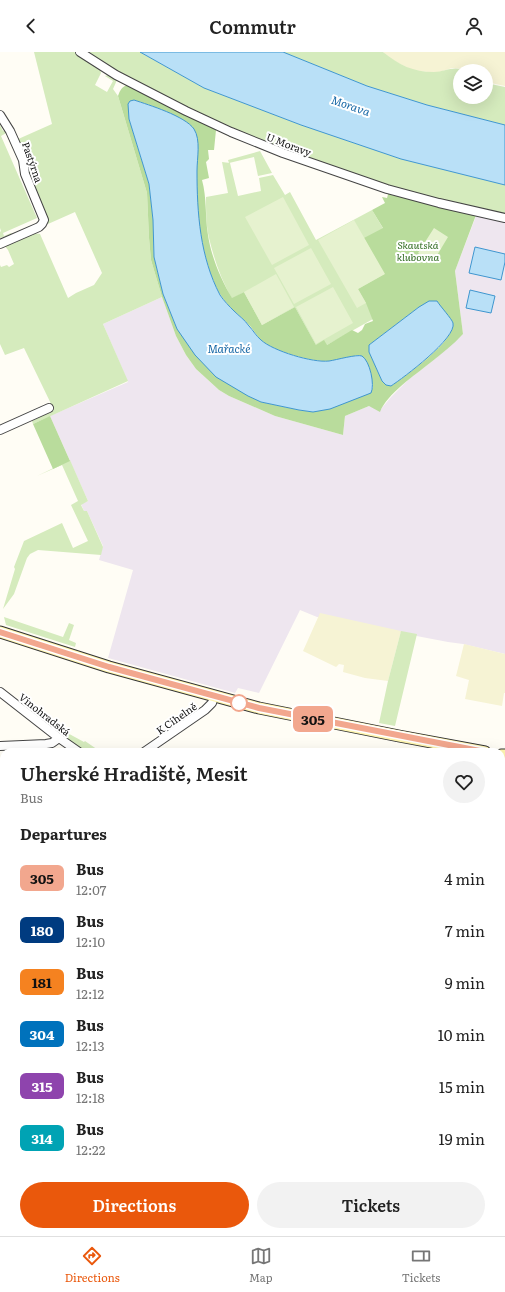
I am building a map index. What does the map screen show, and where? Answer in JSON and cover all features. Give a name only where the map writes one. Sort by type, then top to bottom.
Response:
[{"type":"main road","points":[[0,632],[109,667],[269,711],[462,748]]},
{"type":"street","name":"U Moravy","points":[[80,52],[116,75],[186,111],[277,151],[387,189],[505,218]]},
{"type":"street","name":"Pastýrna","points":[[0,115],[10,130],[20,152],[25,174],[43,217],[43,222],[39,227],[0,244]]},
{"type":"street","points":[[0,430],[49,408]]},
{"type":"street","name":"Vinohradská","points":[[0,692],[73,748]]},
{"type":"street","name":"K Cihelně","points":[[150,748],[205,710],[212,702],[214,697]]},
{"type":"street","points":[[0,746],[46,744],[52,743],[59,738]]},
{"type":"shaded area","points":[[383,52],[505,52],[505,86],[493,83],[493,64],[453,64],[453,68],[436,73],[411,70],[391,59]]},
{"type":"shaded area","points":[[476,216],[505,222],[505,654],[463,644],[317,617],[300,610],[259,693],[238,688],[235,693],[108,658],[133,570],[99,560],[103,546],[87,511],[84,511],[81,504],[88,501],[50,416],[128,382],[103,324],[162,297],[176,336],[186,355],[196,369],[219,390],[229,396],[275,416],[343,435],[345,416],[369,406],[381,409],[409,379],[463,334],[455,271]]},
{"type":"shaded area","points":[[320,613],[401,631],[388,681],[365,678],[343,672],[344,665],[339,664],[336,667],[303,651]]},
{"type":"shaded area","points":[[464,644],[505,654],[505,693],[502,706],[465,699],[469,680],[456,676]]},
{"type":"green space","points":[[34,52],[74,52],[100,69],[101,73],[95,85],[107,92],[113,81],[105,76],[108,75],[117,80],[113,89],[118,96],[147,193],[151,260],[162,297],[103,324],[128,381],[33,424],[32,421],[54,410],[24,348],[5,355],[0,344],[0,265],[1,267],[7,265],[9,267],[14,264],[8,250],[4,245],[33,233],[40,234],[68,298],[94,285],[102,273],[75,212],[48,224],[27,173],[26,170],[28,168],[16,140],[52,124]]},
{"type":"green space","points":[[84,52],[140,52],[204,88],[301,125],[401,159],[505,185],[505,216],[429,198],[320,164],[235,131],[129,80]]},
{"type":"green space","points":[[283,52],[383,52],[395,61],[419,71],[438,72],[453,69],[453,104],[493,104],[493,84],[505,87],[505,125],[427,105],[367,86]]},
{"type":"green space","name":"Skautská klubovna","points":[[127,85],[188,114],[190,117],[216,130],[214,150],[208,150],[209,159],[206,162],[209,178],[202,180],[205,194],[209,243],[217,268],[232,298],[244,292],[262,325],[295,307],[316,345],[324,340],[327,345],[352,330],[358,333],[362,330],[365,324],[373,321],[366,303],[358,289],[384,274],[364,238],[383,228],[372,210],[385,203],[382,197],[387,198],[389,191],[391,192],[391,195],[405,197],[476,215],[455,271],[463,334],[395,392],[380,412],[369,406],[345,416],[343,435],[275,416],[229,396],[219,390],[196,369],[186,355],[176,336],[162,297],[151,260],[147,193],[118,96],[121,89]],"holes":[[[134,100],[175,115],[189,124],[197,136],[197,212],[199,228],[209,270],[217,289],[225,301],[249,325],[260,339],[273,348],[302,358],[321,361],[336,360],[358,355],[370,370],[373,388],[313,412],[261,402],[177,329],[163,294],[154,257],[153,220],[149,184],[129,119]],[[419,307],[437,312],[450,318],[452,321],[452,328],[448,337],[440,347],[391,386],[382,381],[369,352],[369,345]]]},
{"type":"green space","points":[[0,125],[3,131],[7,129],[8,132],[1,136],[37,218],[3,233],[4,236],[11,233],[12,234],[0,238],[1,231]]},
{"type":"green space","points":[[260,151],[272,173],[258,176],[254,157],[229,163],[228,160]]},
{"type":"green space","points":[[222,162],[230,163],[238,196],[261,191],[259,178],[273,175],[285,195],[290,192],[316,240],[372,210],[387,235],[385,274],[359,289],[367,303],[373,319],[327,345],[316,345],[295,307],[262,325],[244,292],[232,299],[224,284],[216,261],[209,238],[207,223],[206,197],[228,193]]},
{"type":"green space","points":[[283,197],[309,245],[272,265],[245,217]]},
{"type":"green space","points":[[354,220],[385,274],[358,289],[366,303],[357,308],[318,240]]},
{"type":"green space","points":[[434,228],[448,237],[433,262],[418,253]]},
{"type":"green space","points":[[311,248],[331,284],[294,304],[274,268]]},
{"type":"green space","points":[[276,274],[294,307],[262,325],[244,292]]},
{"type":"green space","points":[[333,287],[353,323],[316,344],[296,307]]},
{"type":"green space","points":[[50,416],[70,461],[53,469],[33,424]]},
{"type":"green space","points":[[70,460],[88,501],[81,505],[84,511],[87,511],[103,547],[101,555],[38,550],[30,554],[27,558],[14,594],[3,609],[15,569],[14,567],[24,541],[62,523],[73,548],[88,541],[71,505],[78,501],[62,465],[37,476]]},
{"type":"green space","points":[[4,617],[63,637],[69,623],[74,625],[69,640],[76,643],[75,647],[6,625]]},
{"type":"green space","points":[[401,631],[417,634],[395,726],[379,723]]},
{"type":"green space","points":[[51,724],[84,742],[85,741],[95,748],[78,748],[50,726]]},
{"type":"water","name":"Morava","points":[[140,52],[283,52],[367,86],[427,105],[505,125],[505,185],[401,159],[301,125],[204,88]]},
{"type":"water","name":"Mařacké","points":[[134,100],[175,115],[189,124],[196,133],[198,144],[198,203],[201,234],[208,266],[213,280],[223,299],[246,322],[261,340],[274,348],[304,358],[322,361],[362,356],[365,359],[371,373],[371,393],[330,409],[313,412],[261,402],[216,377],[195,355],[177,329],[163,294],[154,257],[153,220],[149,184],[129,119],[128,104],[130,101]]},
{"type":"water","points":[[475,247],[505,254],[505,262],[501,280],[469,273]]},
{"type":"water","points":[[470,290],[495,296],[491,313],[466,308]]},
{"type":"water","points":[[429,301],[437,301],[452,321],[452,330],[447,338],[417,367],[391,386],[386,385],[382,381],[369,352],[369,345]]},
{"type":"bus line","name":"305","points":[[0,632],[109,667],[269,711],[464,748]]}]
